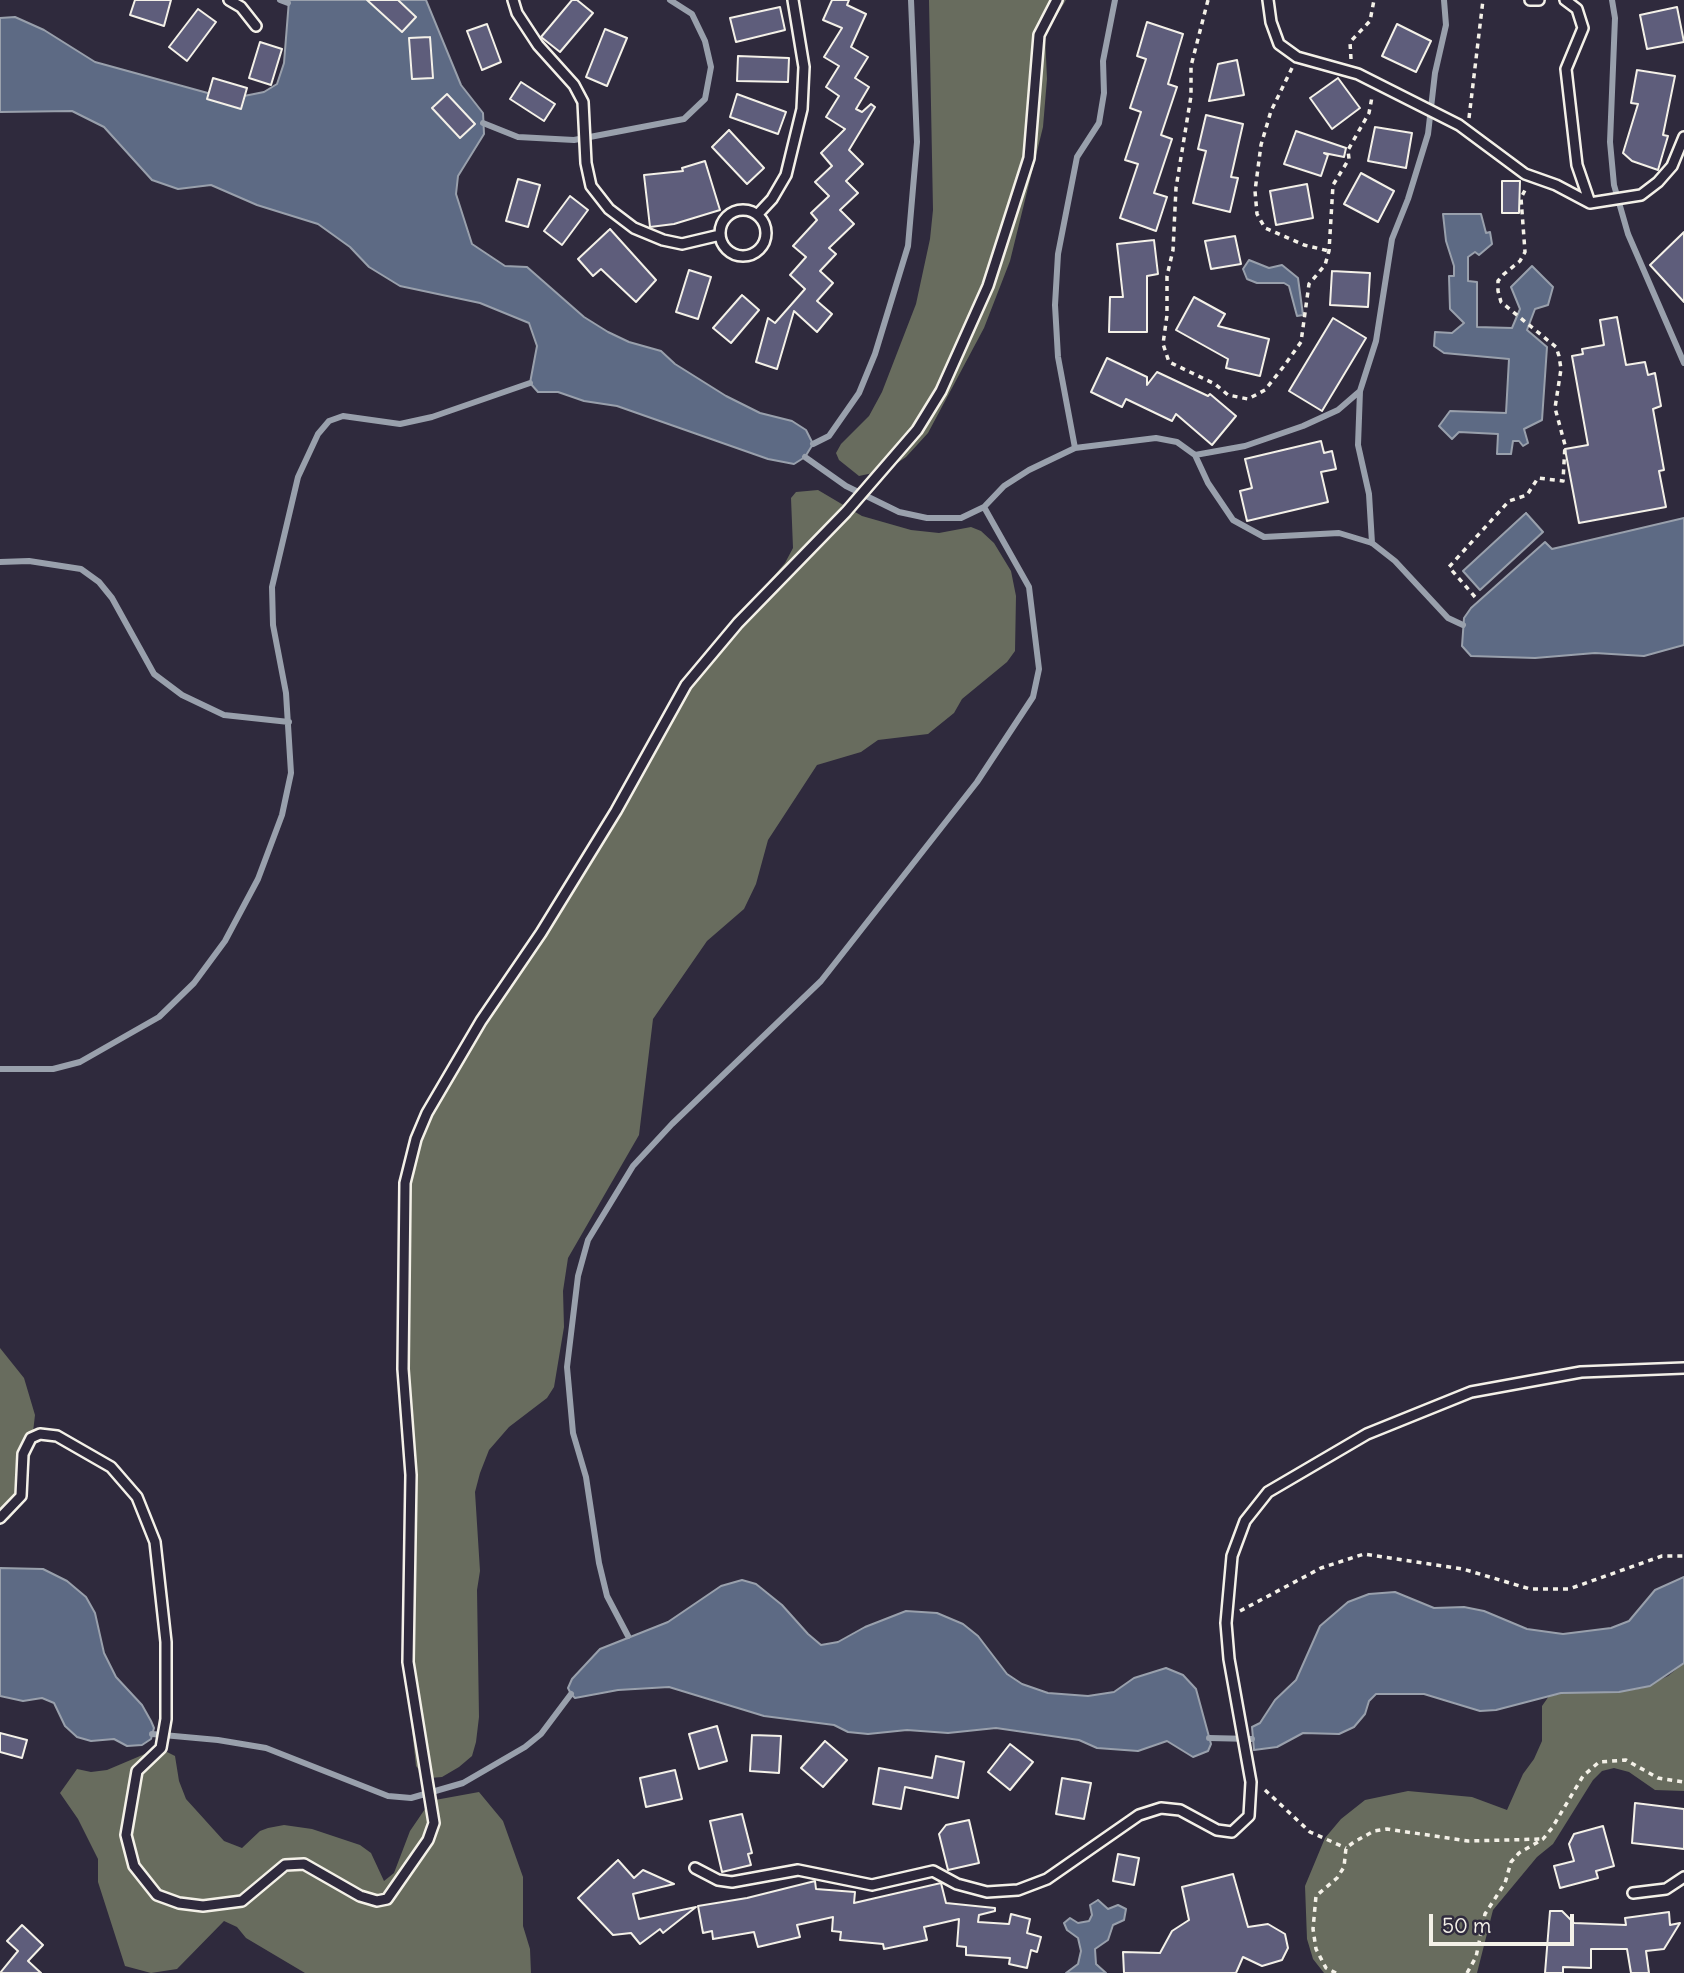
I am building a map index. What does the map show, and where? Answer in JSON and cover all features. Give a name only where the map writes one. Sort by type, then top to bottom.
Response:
[{"type":"lane","points":[[229,0],[241,7],[256,26]]},
{"type":"lane","points":[[513,0],[517,13],[538,45],[574,85],[583,102],[591,187],[609,209],[634,228],[682,244],[720,235]]},
{"type":"lane","points":[[758,214],[772,200],[786,175],[802,109],[804,67],[793,0]]},
{"type":"lane","points":[[0,1518],[21,1496],[23,1454],[31,1438],[40,1434],[57,1436],[88,1452],[111,1467],[137,1497],[155,1542],[166,1642],[166,1718],[161,1748],[137,1772],[126,1835],[134,1866],[158,1895],[179,1903],[204,1906],[242,1901],[285,1866],[304,1864],[360,1896],[377,1901],[387,1899],[428,1840],[434,1823],[408,1662],[411,1475],[403,1368],[405,1183],[416,1139],[427,1113],[481,1021],[541,933],[603,833],[685,685],[738,623],[846,512],[874,475],[916,430],[941,391],[988,286],[1029,158],[1039,35],[1057,0]]},
{"type":"lane","points":[[1268,0],[1271,22],[1279,44],[1297,57],[1358,74],[1454,122],[1504,161],[1590,203],[1641,195],[1658,182],[1672,166],[1684,137]]},
{"type":"lane","points":[[1530,0],[1539,0]]},
{"type":"lane","points":[[1565,0],[1577,9],[1583,28],[1566,69],[1577,165],[1590,203]]},
{"type":"lane","points":[[742,209],[758,214],[766,228],[767,236],[759,250],[753,255],[731,253],[720,235],[723,221],[734,211],[742,209]]},
{"type":"lane","points":[[695,1868],[718,1880],[732,1882],[798,1870],[853,1884],[872,1885],[933,1871],[957,1884],[986,1892],[1018,1889],[1047,1879],[1139,1815],[1161,1808],[1180,1810],[1225,1833],[1240,1828],[1249,1816],[1249,1765],[1226,1623],[1232,1556],[1245,1521],[1268,1492],[1367,1434],[1471,1392],[1581,1372],[1684,1368]]},
{"type":"lane","points":[[1633,1893],[1666,1889],[1684,1877]]},
{"type":"path","points":[[1208,0],[1191,66],[1191,96],[1177,188],[1173,250],[1167,276],[1167,315],[1163,344],[1169,362],[1214,384],[1228,395],[1248,399],[1265,390],[1301,342],[1309,284],[1325,265],[1329,251],[1333,185],[1349,159],[1348,150],[1369,114],[1370,81]]},
{"type":"path","points":[[1358,74],[1351,59],[1350,42],[1370,21],[1374,0]]},
{"type":"path","points":[[1467,130],[1483,0]]},
{"type":"path","points":[[1297,57],[1271,111],[1261,145],[1255,191],[1257,214],[1265,229],[1304,245],[1329,251]]},
{"type":"path","points":[[1475,597],[1449,567],[1509,501],[1527,495],[1538,478],[1563,481],[1566,445],[1555,408],[1561,369],[1559,356],[1556,347],[1501,302],[1498,281],[1525,252],[1521,198],[1531,176]]},
{"type":"path","points":[[1234,1614],[1321,1569],[1364,1553],[1463,1569],[1530,1590],[1569,1588],[1662,1556],[1684,1556]]},
{"type":"path","points":[[1467,1973],[1476,1957],[1485,1914],[1505,1883],[1511,1862],[1519,1853],[1543,1839],[1565,1810],[1583,1776],[1599,1762],[1626,1760],[1658,1778],[1684,1783]]},
{"type":"path","points":[[1249,1765],[1269,1797],[1310,1832],[1346,1848]]},
{"type":"path","points":[[1346,1848],[1374,1831],[1387,1829],[1468,1841],[1543,1839]]},
{"type":"path","points":[[1336,1973],[1326,1968],[1316,1949],[1314,1907],[1316,1896],[1337,1878],[1344,1867],[1346,1848]]},
{"type":"green space","points":[[929,0],[1066,0],[1045,35],[1047,79],[1043,127],[1010,261],[984,328],[928,433],[906,457],[887,470],[859,476],[839,460],[836,453],[841,444],[869,416],[882,392],[916,304],[930,239],[933,210]]},
{"type":"green space","points":[[818,490],[862,516],[911,530],[939,533],[971,527],[981,531],[994,543],[1011,571],[1016,596],[1015,651],[1007,662],[962,699],[954,713],[928,734],[878,740],[861,752],[817,765],[768,840],[756,884],[744,909],[707,941],[653,1019],[639,1135],[568,1258],[563,1291],[564,1327],[554,1387],[547,1398],[509,1427],[489,1450],[480,1473],[475,1492],[480,1571],[477,1590],[479,1717],[476,1742],[472,1756],[459,1767],[442,1777],[430,1778],[422,1774],[416,1766],[404,1656],[410,1150],[663,724],[676,689],[785,563],[793,548],[791,498],[796,492]]},
{"type":"green space","points":[[0,1348],[24,1378],[35,1415],[25,1501],[9,1519],[0,1523]]},
{"type":"green space","points":[[1684,1663],[1684,1791],[1655,1790],[1629,1772],[1614,1768],[1602,1771],[1593,1780],[1553,1844],[1537,1857],[1493,1910],[1477,1973],[1324,1973],[1313,1959],[1307,1939],[1305,1886],[1325,1838],[1341,1819],[1365,1800],[1408,1791],[1472,1797],[1507,1810],[1542,1741],[1542,1706],[1549,1696],[1583,1690],[1619,1692],[1643,1688],[1668,1676]]},
{"type":"green space","points":[[159,1748],[175,1756],[179,1781],[186,1799],[224,1841],[242,1848],[260,1831],[268,1828],[284,1825],[312,1829],[360,1845],[371,1853],[384,1881],[394,1873],[410,1831],[425,1809],[435,1800],[479,1792],[503,1821],[523,1877],[523,1926],[530,1949],[531,1973],[305,1973],[246,1938],[237,1927],[224,1921],[177,1969],[151,1973],[125,1966],[98,1882],[98,1859],[78,1819],[60,1793],[77,1769],[91,1772],[107,1770]]},
{"type":"water","points":[[289,0],[426,0],[461,85],[483,113],[484,134],[458,176],[456,194],[472,244],[505,266],[527,267],[584,317],[608,332],[629,342],[661,351],[675,364],[726,396],[760,413],[792,421],[806,430],[813,444],[805,457],[794,464],[768,459],[617,406],[584,401],[558,392],[538,392],[530,383],[537,346],[529,323],[480,303],[400,286],[369,267],[350,247],[318,224],[257,205],[211,185],[178,189],[152,180],[104,127],[72,111],[0,112],[0,18],[15,17],[44,30],[95,62],[215,95],[244,96],[264,92],[277,84],[284,63]]},
{"type":"water","points":[[1443,214],[1481,214],[1486,233],[1490,232],[1492,244],[1479,255],[1475,252],[1468,257],[1468,281],[1477,282],[1477,327],[1512,328],[1520,309],[1511,287],[1532,266],[1553,287],[1548,305],[1535,309],[1527,330],[1547,347],[1542,420],[1524,429],[1528,443],[1523,446],[1519,441],[1513,441],[1511,454],[1497,454],[1498,434],[1459,432],[1452,439],[1439,426],[1450,411],[1506,413],[1509,359],[1444,353],[1434,346],[1435,332],[1452,333],[1464,323],[1450,309],[1449,276],[1454,276],[1454,266],[1446,241]]},
{"type":"water","points":[[1249,260],[1269,268],[1282,265],[1298,278],[1303,315],[1297,316],[1289,286],[1284,283],[1257,283],[1247,279],[1243,269]]},
{"type":"water","points":[[1526,513],[1543,532],[1480,590],[1463,571]]},
{"type":"water","points":[[1684,518],[1684,645],[1644,656],[1595,653],[1535,658],[1471,656],[1462,646],[1464,618],[1471,608],[1545,542],[1552,549]]},
{"type":"water","points":[[0,1568],[43,1569],[67,1581],[86,1597],[95,1613],[104,1653],[116,1677],[142,1705],[151,1721],[154,1728],[151,1739],[142,1745],[127,1746],[114,1739],[91,1741],[77,1737],[65,1726],[54,1703],[42,1698],[23,1701],[0,1696]]},
{"type":"water","points":[[1684,1577],[1684,1663],[1650,1686],[1619,1692],[1561,1693],[1496,1710],[1480,1711],[1424,1694],[1376,1694],[1354,1727],[1339,1734],[1303,1733],[1277,1747],[1254,1750],[1252,1727],[1260,1723],[1275,1700],[1296,1680],[1320,1626],[1348,1602],[1369,1594],[1395,1592],[1434,1608],[1464,1607],[1484,1611],[1527,1629],[1563,1634],[1611,1628],[1629,1621],[1655,1590]]},
{"type":"water","points":[[742,1580],[756,1584],[782,1605],[821,1645],[838,1642],[865,1627],[906,1611],[937,1613],[963,1624],[978,1636],[1007,1674],[1022,1684],[1048,1693],[1088,1696],[1114,1692],[1134,1678],[1166,1668],[1183,1675],[1196,1689],[1211,1744],[1208,1751],[1193,1757],[1167,1741],[1138,1751],[1097,1748],[1079,1740],[996,1728],[948,1733],[907,1730],[868,1734],[848,1732],[834,1725],[764,1716],[669,1687],[618,1690],[575,1698],[571,1694],[568,1688],[572,1679],[600,1649],[668,1622],[721,1586]]},
{"type":"water","points":[[1098,1900],[1108,1909],[1118,1905],[1126,1909],[1124,1920],[1113,1925],[1108,1940],[1095,1949],[1096,1964],[1106,1973],[1066,1973],[1078,1964],[1081,1951],[1078,1938],[1067,1930],[1064,1923],[1070,1918],[1078,1923],[1089,1921],[1092,1915],[1090,1905]]},
{"type":"building","points":[[135,0],[171,0],[164,26],[130,15]]},
{"type":"building","points":[[367,0],[398,0],[416,17],[402,32]]},
{"type":"building","points":[[572,0],[577,0],[593,13],[560,52],[541,37]]},
{"type":"building","points":[[832,0],[849,0],[847,5],[866,14],[851,47],[868,57],[855,78],[869,87],[856,109],[862,112],[871,104],[875,107],[849,150],[863,164],[846,181],[858,193],[840,210],[854,224],[829,248],[836,254],[820,271],[833,283],[817,301],[832,314],[817,332],[794,311],[777,369],[756,362],[768,318],[775,323],[805,289],[790,275],[806,257],[793,246],[817,220],[811,213],[829,196],[815,182],[832,166],[821,153],[845,129],[826,117],[839,96],[826,87],[839,66],[824,57],[842,28],[823,20]]},
{"type":"building","points":[[780,7],[785,30],[736,42],[730,18]]},
{"type":"building","points":[[1677,7],[1684,42],[1647,49],[1640,15]]},
{"type":"building","points":[[198,9],[216,22],[187,61],[169,47]]},
{"type":"building","points":[[1147,22],[1183,34],[1168,84],[1177,87],[1161,135],[1172,139],[1154,193],[1167,197],[1156,231],[1120,218],[1138,164],[1125,160],[1141,112],[1130,108],[1146,59],[1137,56]]},
{"type":"building","points":[[487,24],[501,62],[482,70],[467,31]]},
{"type":"building","points":[[1397,24],[1431,41],[1416,72],[1382,56]]},
{"type":"building","points":[[605,29],[627,38],[607,86],[586,77]]},
{"type":"building","points":[[430,37],[433,78],[412,79],[409,38]]},
{"type":"building","points":[[260,42],[282,49],[271,85],[249,78]]},
{"type":"building","points":[[738,56],[789,58],[788,82],[737,81]]},
{"type":"building","points":[[1237,60],[1244,95],[1209,101],[1218,64]]},
{"type":"building","points":[[1637,70],[1675,76],[1663,135],[1668,136],[1658,170],[1632,161],[1623,153],[1638,104],[1631,103]]},
{"type":"building","points":[[213,78],[247,88],[241,109],[207,99]]},
{"type":"building","points":[[1338,78],[1360,108],[1332,129],[1310,98]]},
{"type":"building","points":[[521,82],[555,104],[544,121],[510,99]]},
{"type":"building","points":[[447,94],[475,124],[460,138],[432,108]]},
{"type":"building","points":[[737,94],[786,112],[778,134],[730,117]]},
{"type":"building","points":[[1206,115],[1243,124],[1231,177],[1238,178],[1230,212],[1193,203],[1206,151],[1198,149]]},
{"type":"building","points":[[1375,127],[1412,133],[1406,168],[1368,161]]},
{"type":"building","points":[[729,130],[764,168],[747,184],[712,147]]},
{"type":"building","points":[[1296,131],[1346,148],[1344,157],[1324,153],[1328,155],[1321,176],[1284,164]]},
{"type":"building","points":[[705,161],[720,210],[674,224],[650,227],[644,175],[683,171],[682,168]]},
{"type":"building","points":[[1361,173],[1394,191],[1378,222],[1344,204]]},
{"type":"building","points":[[518,179],[540,185],[528,227],[506,221]]},
{"type":"building","points":[[1502,181],[1520,181],[1519,213],[1502,213]]},
{"type":"building","points":[[1307,184],[1313,218],[1276,225],[1270,191]]},
{"type":"building","points":[[570,196],[588,210],[562,245],[544,231]]},
{"type":"building","points":[[610,229],[656,280],[636,302],[601,269],[593,276],[578,259]]},
{"type":"building","points":[[1684,232],[1684,302],[1650,265]]},
{"type":"building","points":[[1235,236],[1241,264],[1211,269],[1205,241]]},
{"type":"building","points":[[1154,240],[1158,274],[1147,276],[1147,332],[1109,332],[1110,297],[1123,297],[1117,244]]},
{"type":"building","points":[[689,270],[711,277],[698,319],[676,312]]},
{"type":"building","points":[[1332,271],[1370,273],[1368,307],[1330,305]]},
{"type":"building","points":[[742,295],[759,310],[731,343],[713,328]]},
{"type":"building","points":[[1194,297],[1225,314],[1218,326],[1269,339],[1260,376],[1226,368],[1228,359],[1176,330]]},
{"type":"building","points":[[1617,317],[1626,365],[1645,362],[1648,375],[1655,373],[1661,406],[1653,409],[1664,470],[1659,471],[1666,507],[1579,523],[1565,449],[1588,445],[1572,356],[1583,354],[1582,349],[1604,345],[1600,320]]},
{"type":"building","points":[[1333,318],[1366,338],[1322,411],[1289,391]]},
{"type":"building","points":[[1107,358],[1147,377],[1147,385],[1157,372],[1208,396],[1210,394],[1236,416],[1212,445],[1176,414],[1172,421],[1126,399],[1122,407],[1091,392]]},
{"type":"building","points":[[1321,441],[1324,453],[1332,451],[1336,469],[1321,472],[1328,502],[1247,521],[1240,491],[1252,488],[1245,459]]},
{"type":"building","points":[[717,1726],[727,1761],[699,1769],[689,1734]]},
{"type":"building","points":[[0,1733],[27,1740],[22,1758],[0,1752]]},
{"type":"building","points":[[752,1735],[781,1736],[779,1773],[750,1771]]},
{"type":"building","points":[[825,1741],[847,1760],[823,1787],[801,1768]]},
{"type":"building","points":[[1010,1744],[1033,1762],[1010,1790],[988,1772]]},
{"type":"building","points":[[936,1756],[964,1762],[958,1798],[905,1787],[901,1809],[873,1804],[879,1768],[932,1778]]},
{"type":"building","points":[[675,1770],[682,1799],[646,1807],[640,1778]]},
{"type":"building","points":[[1062,1778],[1091,1783],[1084,1819],[1056,1814]]},
{"type":"building","points":[[1635,1803],[1684,1809],[1684,1849],[1632,1843]]},
{"type":"building","points":[[742,1814],[752,1853],[748,1854],[751,1865],[722,1872],[710,1821]]},
{"type":"building","points":[[969,1820],[979,1863],[948,1870],[939,1834],[946,1825]]},
{"type":"building","points":[[1603,1826],[1614,1866],[1596,1871],[1598,1878],[1560,1888],[1554,1866],[1574,1861],[1569,1844],[1574,1834]]},
{"type":"building","points":[[1118,1854],[1139,1858],[1134,1885],[1113,1881]]},
{"type":"building","points":[[618,1860],[634,1878],[643,1870],[674,1884],[633,1894],[639,1919],[696,1907],[663,1933],[660,1929],[640,1944],[631,1933],[613,1935],[578,1898]]},
{"type":"building","points":[[1233,1874],[1248,1927],[1268,1924],[1285,1934],[1288,1948],[1282,1960],[1262,1966],[1243,1957],[1236,1973],[1124,1973],[1123,1952],[1160,1953],[1172,1931],[1189,1920],[1182,1887]]},
{"type":"building","points":[[815,1881],[816,1889],[855,1892],[854,1903],[941,1883],[946,1903],[995,1908],[995,1911],[979,1915],[978,1922],[1009,1924],[1011,1914],[1030,1919],[1027,1933],[1041,1937],[1037,1952],[1031,1950],[1027,1968],[1009,1964],[1010,1958],[966,1955],[966,1947],[957,1946],[959,1919],[924,1927],[927,1940],[884,1949],[883,1944],[840,1940],[841,1932],[832,1931],[833,1917],[797,1925],[800,1937],[758,1947],[754,1932],[713,1939],[712,1931],[703,1933],[698,1906],[747,1898]]},
{"type":"building","points":[[1550,1911],[1562,1911],[1574,1923],[1626,1925],[1625,1918],[1669,1912],[1670,1925],[1680,1923],[1664,1949],[1646,1951],[1649,1973],[1631,1973],[1627,1949],[1591,1949],[1591,1968],[1563,1967],[1563,1973],[1545,1973]]},
{"type":"building","points":[[22,1925],[43,1945],[28,1961],[41,1973],[0,1973],[18,1951],[7,1941]]},
{"type":"waterway","points":[[280,0],[288,3]]},
{"type":"waterway","points":[[483,123],[518,137],[574,140],[684,119],[705,99],[711,67],[705,41],[692,14],[670,0]]},
{"type":"waterway","points":[[813,444],[829,436],[859,393],[875,354],[908,246],[917,142],[911,0]]},
{"type":"waterway","points":[[1075,448],[1058,357],[1055,305],[1058,254],[1077,157],[1099,123],[1104,93],[1103,61],[1115,0]]},
{"type":"waterway","points":[[1195,455],[1245,446],[1303,426],[1338,410],[1360,391],[1376,341],[1392,239],[1408,199],[1428,134],[1435,73],[1446,25],[1444,0]]},
{"type":"waterway","points":[[1612,0],[1615,18],[1610,142],[1614,185],[1628,234],[1684,363]]},
{"type":"waterway","points":[[0,1069],[53,1069],[80,1062],[159,1017],[194,983],[225,941],[258,879],[282,815],[291,773],[286,693],[273,625],[272,587],[298,477],[318,434],[329,421],[343,416],[400,424],[432,417],[530,383]]},
{"type":"waterway","points":[[1360,391],[1358,445],[1369,494],[1372,543]]},
{"type":"waterway","points":[[805,457],[846,486],[899,512],[927,518],[961,518],[984,507],[1004,486],[1029,470],[1075,448],[1156,438],[1177,442],[1195,455],[1208,483],[1233,520],[1264,537],[1339,533],[1372,543],[1395,561],[1448,618],[1463,625]]},
{"type":"waterway","points":[[628,1636],[607,1596],[599,1563],[586,1477],[573,1433],[567,1367],[578,1276],[588,1240],[633,1166],[672,1124],[821,981],[977,782],[1033,697],[1039,669],[1029,587],[984,507]]},
{"type":"waterway","points":[[0,562],[29,561],[81,569],[99,582],[112,598],[154,674],[182,695],[224,715],[289,722]]},
{"type":"waterway","points":[[152,1734],[266,1748],[388,1796],[411,1798],[463,1783],[525,1747],[541,1734],[571,1694]]},
{"type":"waterway","points":[[1209,1738],[1252,1739]]}]
